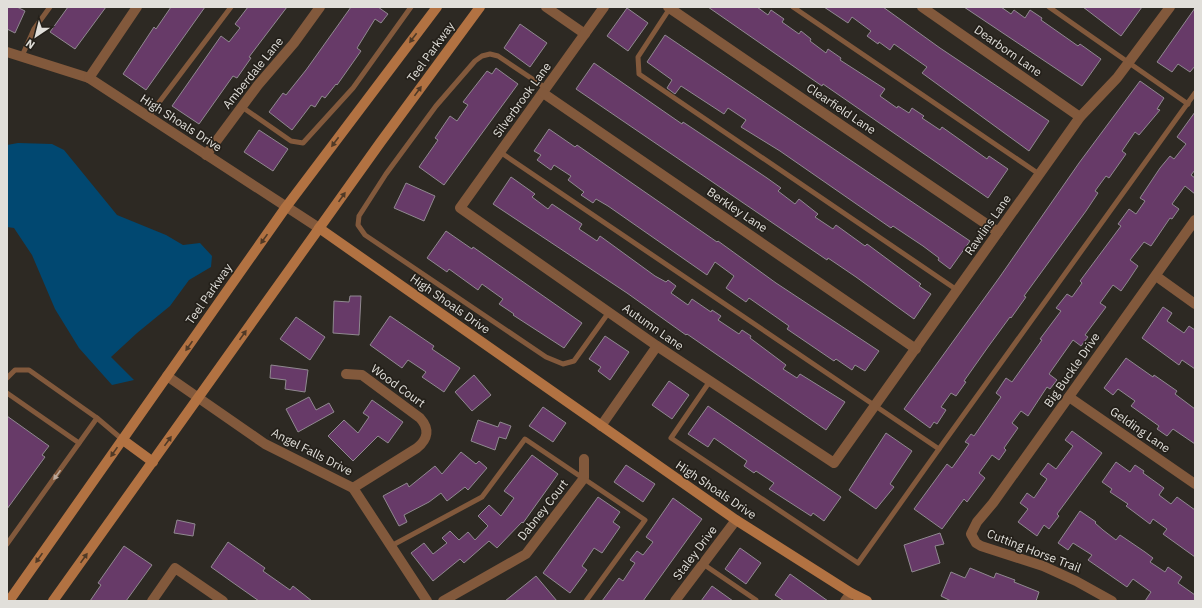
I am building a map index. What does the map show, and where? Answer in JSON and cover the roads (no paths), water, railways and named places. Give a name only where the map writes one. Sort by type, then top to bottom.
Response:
[{"type":"main road","name":"Teel Parkway","points":[[9,601],[286,207],[437,7]]},
{"type":"main road","name":"Teel Parkway","points":[[54,601],[319,228],[480,7]]},
{"type":"main road","name":"High Shoals Drive","points":[[319,228],[848,597],[867,601]]},
{"type":"main road","points":[[123,440],[153,462]]},
{"type":"street","points":[[89,78],[137,7]]},
{"type":"street","name":"Amberdale Lane","points":[[206,155],[294,43],[320,7]]},
{"type":"street","points":[[546,7],[585,34]]},
{"type":"street","name":"Silverbrook Lane","points":[[460,208],[604,7]]},
{"type":"street","name":"Clearfield Lane","points":[[669,7],[998,232]]},
{"type":"street","name":"Dearborn Lane","points":[[922,7],[1080,117]]},
{"type":"street","name":"Rawlins Lane","points":[[834,463],[1080,117],[1117,78],[1170,7]]},
{"type":"street","name":"High Shoals Drive","points":[[7,52],[89,78],[319,228]]},
{"type":"street","name":"Berkley Lane","points":[[545,90],[916,349]]},
{"type":"street","name":"Autumn Lane","points":[[460,208],[657,346],[834,463]]},
{"type":"street","name":"Big Buckle Drive","points":[[971,534],[977,522],[994,503],[1195,220]]},
{"type":"street","points":[[1156,276],[1195,304]]},
{"type":"street","points":[[601,426],[657,346]]},
{"type":"street","name":"Wood Court","points":[[346,374],[362,375],[420,418],[425,424],[428,433],[423,443],[417,448],[353,488]]},
{"type":"street","name":"Angel Falls Drive","points":[[167,376],[265,444],[353,488],[427,601]]},
{"type":"street","name":"Gelding Lane","points":[[1069,397],[1195,484]]},
{"type":"street","name":"Dabney Court","points":[[443,601],[526,554],[584,478],[584,459]]},
{"type":"street","name":"Staley Drive","points":[[675,601],[736,520]]},
{"type":"street","name":"Cutting Horse Trail","points":[[971,534],[976,543],[981,546],[1048,569],[1112,601]]},
{"type":"street","points":[[152,601],[175,568],[224,601]]},
{"type":"lane","points":[[22,56],[34,29],[50,7]]},
{"type":"lane","points":[[148,117],[231,7]]},
{"type":"lane","points":[[242,108],[291,141],[303,143],[353,88],[411,7]]},
{"type":"lane","points":[[669,7],[638,57],[639,74],[957,290]]},
{"type":"lane","points":[[793,7],[1039,174]]},
{"type":"lane","points":[[1049,7],[1188,104]]},
{"type":"lane","points":[[545,90],[498,56],[490,54],[482,56],[456,80],[436,106],[386,174],[358,216],[358,224],[365,235],[546,357],[563,364],[574,361],[609,312]]},
{"type":"lane","points":[[710,380],[671,438],[858,563],[1195,93]]},
{"type":"lane","points":[[500,152],[939,449]]},
{"type":"lane","points":[[7,378],[14,370],[29,370],[97,418],[123,440]]},
{"type":"lane","points":[[7,393],[79,443]]},
{"type":"lane","points":[[7,544],[97,418]]},
{"type":"lane","points":[[390,546],[482,498],[525,439],[645,520],[586,601]]},
{"type":"lane","points":[[703,564],[756,600],[755,601]]},
{"type":"water","points":[[18,143],[52,144],[64,150],[117,215],[166,235],[183,245],[200,243],[212,256],[211,267],[189,280],[170,306],[111,357],[134,380],[112,385],[79,348],[55,309],[32,255],[14,228],[7,227],[7,145]]}]
